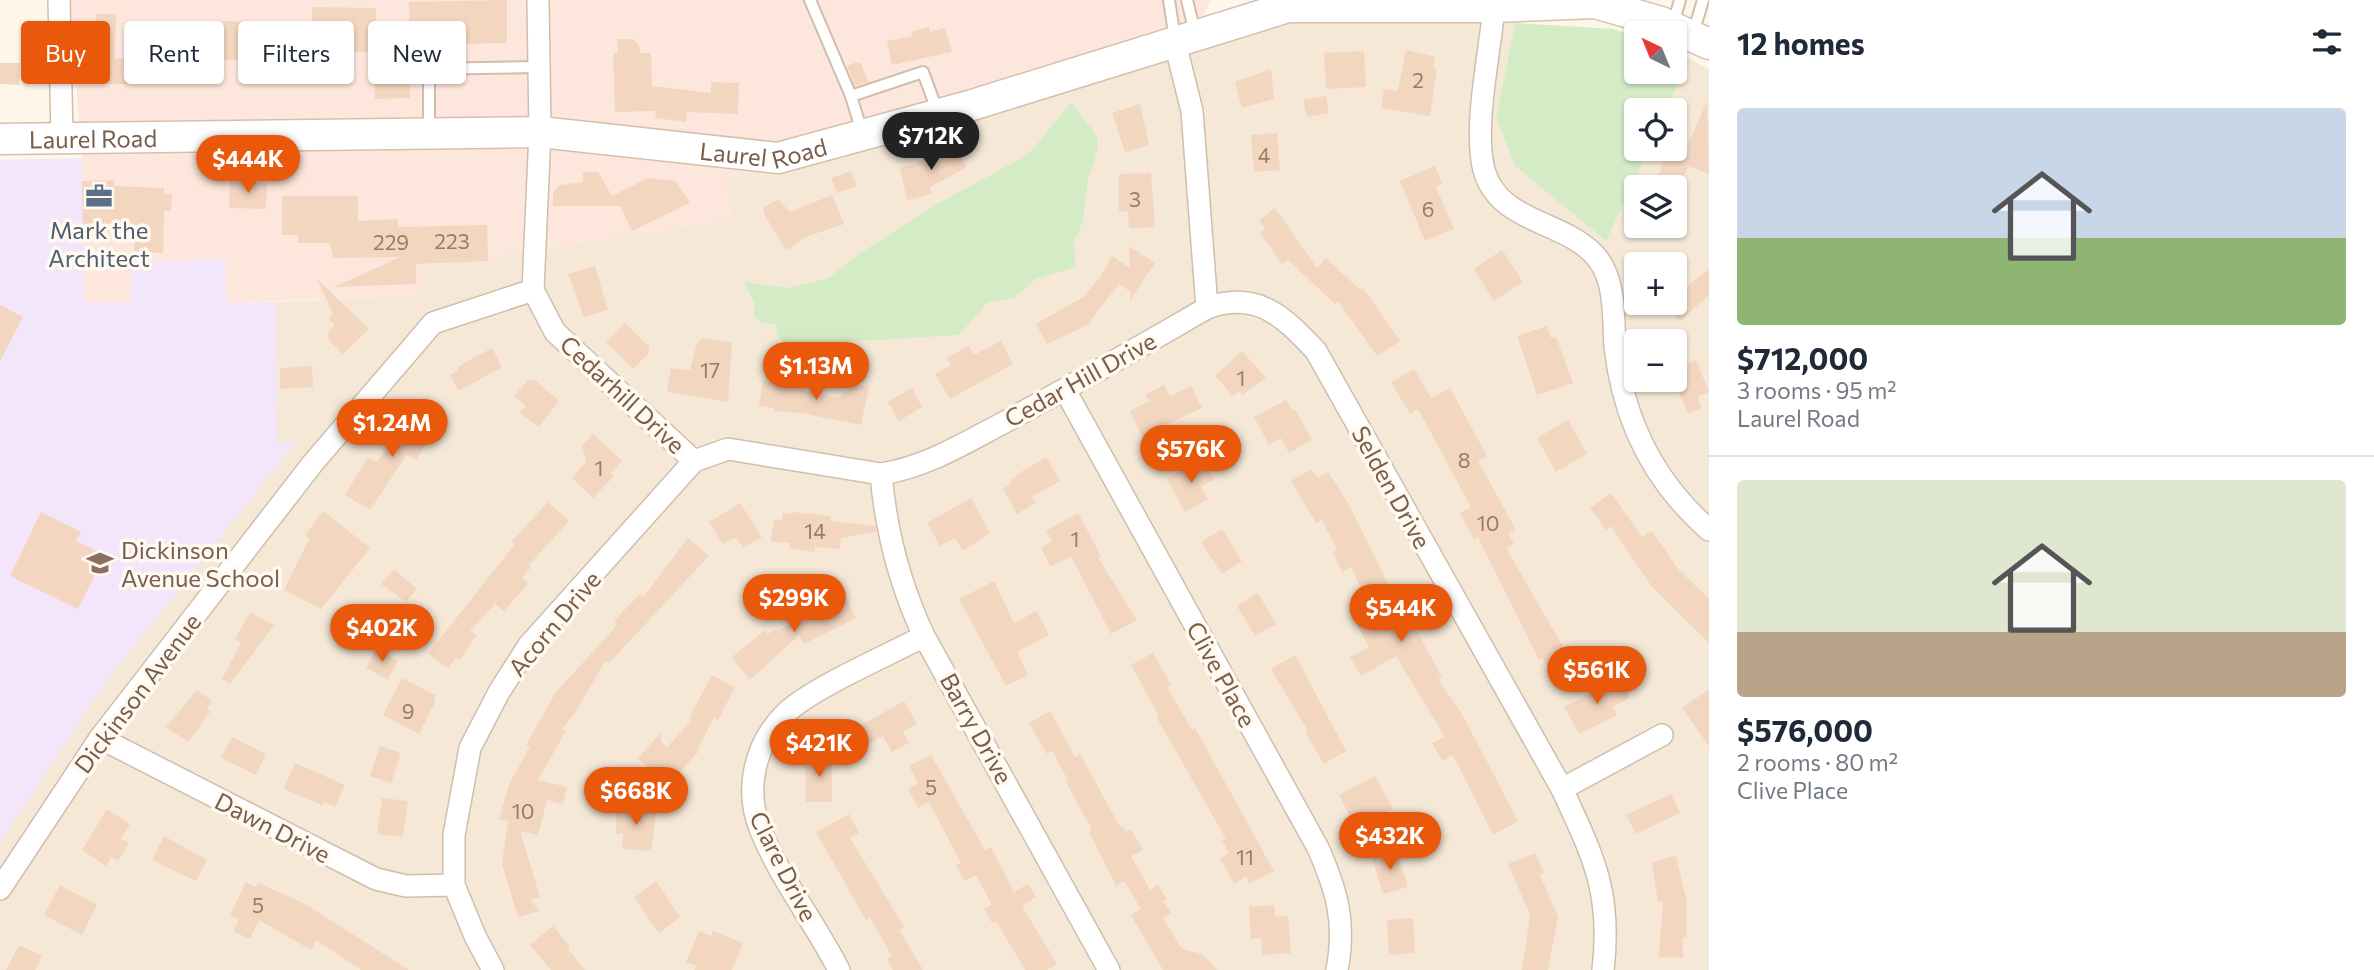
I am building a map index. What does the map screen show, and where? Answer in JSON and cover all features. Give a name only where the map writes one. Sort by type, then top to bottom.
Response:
[{"type":"main road","name":"Laurel Road","points":[[0,139],[540,132],[778,158],[939,114],[1307,3],[1494,7],[1551,2],[1595,3],[1688,27]]},
{"type":"street","points":[[59,0],[62,138]]},
{"type":"street","points":[[533,290],[540,132],[538,0]]},
{"type":"street","points":[[1494,7],[1480,147],[1485,173],[1501,198],[1520,214],[1577,242],[1598,259],[1609,283],[1622,383],[1644,454],[1662,482],[1684,508],[1709,530]]},
{"type":"street","points":[[1186,40],[1207,308]]},
{"type":"street","name":"Cedarhill Drive","points":[[533,290],[555,332],[694,461]]},
{"type":"street","name":"Dickinson Avenue","points":[[0,889],[100,738],[313,463],[433,323],[533,290]]},
{"type":"street","name":"Selden Drive","points":[[1207,308],[1230,300],[1269,310],[1293,326],[1316,351],[1562,789],[1594,856],[1604,894],[1607,933],[1603,970]]},
{"type":"street","name":"Cedar Hill Drive","points":[[694,461],[728,449],[881,474],[930,461],[1065,390],[1207,308]]},
{"type":"street","name":"Clive Place","points":[[1065,390],[1318,848],[1336,887],[1341,920],[1337,970]]},
{"type":"street","name":"Acorn Drive","points":[[493,970],[475,936],[454,885],[454,835],[470,748],[499,692],[529,645],[694,461]]},
{"type":"street","name":"Barry Drive","points":[[881,474],[885,523],[902,589],[924,636],[1110,970]]},
{"type":"street","name":"Clare Drive","points":[[839,970],[761,831],[751,799],[755,766],[766,739],[786,713],[924,636]]},
{"type":"street","points":[[1562,789],[1662,735]]},
{"type":"street","name":"Dawn Drive","points":[[100,738],[376,879],[406,886],[454,885]]},
{"type":"lane","points":[[810,0],[851,96],[863,135]]},
{"type":"lane","points":[[1169,0],[1186,40]]},
{"type":"lane","points":[[1186,40],[1187,0]]},
{"type":"lane","points":[[1688,27],[1703,0]]},
{"type":"lane","points":[[429,134],[429,69],[539,67]]},
{"type":"lane","points":[[851,96],[923,72],[939,114]]},
{"type":"shaded area","points":[[70,0],[1211,0],[1186,50],[724,180],[733,220],[422,267],[421,295],[227,303],[225,260],[131,261],[131,302],[85,303],[82,158],[76,84],[110,84],[110,21],[72,21]]},
{"type":"shaded area","points":[[1290,21],[1515,23],[1496,117],[1515,166],[1606,241],[1624,202],[1624,238],[1687,238],[1687,175],[1637,175],[1643,161],[1687,161],[1687,98],[1672,98],[1678,84],[1687,84],[1687,65],[1690,59],[1709,69],[1709,970],[0,970],[0,842],[105,683],[294,444],[277,443],[276,302],[421,295],[422,267],[732,220],[724,180]]},
{"type":"shaded area","name":"Dickinson Avenue School","points":[[82,158],[85,302],[131,302],[131,261],[225,259],[227,303],[276,302],[277,442],[295,443],[105,683],[0,842],[0,160]]},
{"type":"green space","points":[[1515,23],[1614,29],[1624,33],[1624,84],[1678,84],[1672,98],[1624,98],[1624,161],[1643,161],[1637,175],[1624,175],[1624,202],[1606,241],[1515,166],[1496,117]]},
{"type":"green space","points":[[1071,102],[1097,136],[1098,149],[1088,179],[1083,221],[1074,242],[1076,267],[1036,279],[1014,298],[988,302],[959,335],[844,342],[808,353],[792,350],[777,335],[776,325],[761,322],[754,317],[754,302],[744,282],[787,288],[829,278],[856,256],[937,204],[1022,158],[1035,147]]},
{"type":"building","points":[[507,0],[507,43],[466,44],[466,21],[409,21],[409,2]]},
{"type":"building","points":[[312,7],[376,8],[376,21],[368,21],[368,52],[354,52],[354,21],[312,21]]},
{"type":"building","points":[[96,14],[116,14],[115,59],[124,59],[124,84],[110,84],[110,21],[96,21]]},
{"type":"building","points":[[224,21],[238,22],[238,61],[224,60]]},
{"type":"building","points":[[929,27],[930,32],[945,28],[952,52],[892,65],[887,41],[913,36],[911,32]]},
{"type":"building","points":[[617,39],[633,39],[639,45],[640,53],[651,53],[652,86],[711,93],[711,82],[739,83],[738,114],[687,112],[686,122],[655,118],[656,111],[615,112],[613,53],[618,53]]},
{"type":"building","points":[[1406,50],[1435,57],[1433,68],[1437,69],[1430,116],[1381,108],[1384,89],[1398,91]]},
{"type":"building","points":[[1364,51],[1366,87],[1326,89],[1324,53]]},
{"type":"building","points":[[0,63],[20,63],[19,85],[0,84]]},
{"type":"building","points":[[861,63],[868,82],[855,86],[847,66]]},
{"type":"building","points":[[1271,69],[1274,99],[1242,108],[1235,82]]},
{"type":"building","points":[[375,84],[410,84],[410,98],[375,99]]},
{"type":"building","points":[[1326,96],[1329,113],[1307,117],[1303,100]]},
{"type":"building","points":[[1707,101],[1709,174],[1688,166],[1685,175],[1658,175],[1664,161],[1687,161],[1687,147]]},
{"type":"building","points":[[1140,104],[1149,145],[1125,152],[1112,113]]},
{"type":"building","points":[[1277,133],[1280,170],[1254,172],[1251,135]]},
{"type":"building","points":[[949,146],[953,154],[958,151],[967,167],[930,187],[932,194],[907,200],[900,168]]},
{"type":"building","points":[[1435,166],[1442,184],[1436,187],[1454,229],[1425,241],[1400,181]]},
{"type":"building","points":[[851,171],[857,186],[837,193],[831,178]]},
{"type":"building","points":[[583,172],[598,172],[612,196],[648,178],[676,181],[690,203],[632,231],[620,206],[553,206],[553,192],[560,185],[583,182]]},
{"type":"building","points":[[1151,173],[1155,227],[1129,228],[1128,211],[1119,212],[1119,174]]},
{"type":"building","points":[[114,180],[114,186],[164,188],[164,194],[172,194],[171,211],[164,211],[163,253],[134,252],[135,231],[83,231],[82,181]]},
{"type":"building","points":[[230,181],[267,183],[266,209],[229,208]]},
{"type":"building","points":[[832,195],[844,224],[808,236],[786,250],[763,208],[778,199],[790,212]]},
{"type":"building","points":[[282,196],[358,196],[358,221],[398,219],[398,227],[487,225],[488,261],[416,264],[416,284],[334,287],[400,257],[333,258],[330,243],[298,243],[298,235],[282,235]]},
{"type":"building","points":[[1275,208],[1317,268],[1326,258],[1360,290],[1363,288],[1400,341],[1377,356],[1338,301],[1335,304],[1288,260],[1282,264],[1260,233],[1265,229],[1259,220]]},
{"type":"building","points":[[1129,246],[1155,263],[1130,300],[1130,291],[1119,284],[1090,321],[1092,323],[1047,344],[1036,324],[1083,297],[1099,279],[1112,256],[1130,268]]},
{"type":"building","points":[[1502,250],[1523,282],[1494,301],[1474,269]]},
{"type":"building","points":[[595,266],[608,310],[584,317],[568,274]]},
{"type":"building","points":[[1709,269],[1709,295],[1687,315],[1687,286]]},
{"type":"building","points":[[317,279],[369,329],[343,354],[328,339],[328,332],[335,325],[328,318],[333,314]]},
{"type":"building","points":[[0,305],[23,317],[0,361]]},
{"type":"building","points":[[1674,315],[1687,315],[1680,321]]},
{"type":"building","points":[[625,323],[649,347],[649,353],[633,369],[606,342]]},
{"type":"building","points":[[1547,326],[1551,338],[1556,337],[1573,383],[1537,395],[1517,336]]},
{"type":"building","points":[[703,338],[732,343],[728,402],[667,392],[671,368],[690,370],[697,343]]},
{"type":"building","points":[[1001,341],[1013,364],[950,399],[935,374],[951,365],[947,358],[969,346],[974,355]]},
{"type":"building","points":[[492,348],[502,367],[459,391],[450,375],[459,370],[457,367]]},
{"type":"building","points":[[1242,351],[1266,378],[1242,395],[1240,390],[1233,396],[1215,376]]},
{"type":"building","points":[[1696,360],[1709,392],[1697,397],[1702,408],[1688,414],[1678,392],[1687,392],[1687,364]]},
{"type":"building","points":[[312,366],[313,387],[280,389],[280,368]]},
{"type":"building","points":[[1414,369],[1431,398],[1450,388],[1487,456],[1478,461],[1516,530],[1508,534],[1514,544],[1506,548],[1573,664],[1552,675],[1543,658],[1539,660],[1478,537],[1474,539],[1460,513],[1471,507],[1418,409],[1410,414],[1391,382]]},
{"type":"building","points":[[528,380],[535,380],[559,401],[539,427],[520,413],[526,406],[514,396]]},
{"type":"building","points":[[763,381],[805,387],[804,391],[838,398],[853,384],[869,387],[861,425],[801,413],[773,411],[774,408],[759,406]]},
{"type":"building","points":[[1164,385],[1170,396],[1191,386],[1202,408],[1142,436],[1130,411],[1149,401],[1145,395]]},
{"type":"building","points":[[912,388],[922,407],[899,421],[888,402]]},
{"type":"building","points":[[1286,400],[1292,410],[1295,409],[1312,440],[1289,453],[1281,438],[1269,445],[1254,417]]},
{"type":"building","points":[[417,407],[440,421],[416,460],[407,454],[370,510],[345,495],[368,457],[377,462]]},
{"type":"building","points":[[1568,420],[1587,454],[1556,472],[1537,438]]},
{"type":"building","points":[[593,434],[622,461],[611,473],[614,476],[593,498],[572,478],[586,462],[582,445]]},
{"type":"building","points":[[1223,434],[1232,451],[1212,462],[1203,444]]},
{"type":"building","points":[[1046,457],[1060,481],[1032,497],[1036,502],[1017,514],[1003,489],[1021,472]]},
{"type":"building","points":[[1202,459],[1214,479],[1201,487],[1208,499],[1185,512],[1167,479]]},
{"type":"building","points":[[1311,469],[1318,478],[1328,472],[1348,503],[1401,610],[1404,608],[1442,677],[1438,679],[1462,714],[1518,821],[1493,835],[1453,755],[1442,761],[1432,743],[1445,737],[1396,656],[1361,676],[1350,657],[1369,647],[1350,612],[1368,602],[1351,567],[1342,572],[1333,553],[1337,550],[1322,520],[1316,523],[1291,481]]},
{"type":"building","points":[[1611,493],[1642,537],[1652,531],[1678,569],[1709,599],[1709,643],[1652,587],[1611,526],[1606,530],[1590,508]]},
{"type":"building","points":[[971,498],[990,533],[963,551],[955,538],[940,546],[927,523]]},
{"type":"building","points":[[548,502],[569,521],[529,565],[531,567],[522,578],[528,584],[504,611],[495,604],[470,631],[477,635],[460,660],[456,657],[448,668],[428,654],[515,544],[512,541]]},
{"type":"building","points":[[740,503],[762,537],[743,548],[736,537],[723,544],[709,522]]},
{"type":"building","points":[[323,511],[370,548],[321,609],[284,590],[309,539],[305,535]]},
{"type":"building","points":[[41,512],[81,532],[76,541],[105,555],[78,609],[10,576]]},
{"type":"building","points":[[783,513],[831,516],[830,521],[875,526],[876,532],[841,538],[840,549],[815,547],[815,552],[790,549],[790,543],[771,541],[774,519],[782,520]]},
{"type":"building","points":[[1078,513],[1101,556],[1098,558],[1137,620],[1111,634],[1071,556],[1051,567],[1041,548],[1052,542],[1046,531]]},
{"type":"building","points":[[1222,529],[1242,561],[1222,574],[1201,542]]},
{"type":"building","points":[[688,538],[709,556],[609,663],[605,661],[575,713],[562,729],[566,731],[538,780],[567,787],[563,804],[547,800],[538,835],[520,831],[540,897],[530,900],[540,911],[518,917],[502,864],[508,821],[499,819],[510,782],[530,747],[526,745],[556,692],[611,632],[617,624],[614,621],[640,594],[643,598]]},
{"type":"building","points":[[394,569],[417,589],[406,602],[381,584]]},
{"type":"building","points":[[994,581],[1014,623],[1037,611],[1049,635],[1017,652],[1028,675],[1006,686],[959,599]]},
{"type":"building","points":[[1258,593],[1276,624],[1255,636],[1237,606]]},
{"type":"building","points":[[826,594],[831,603],[845,596],[856,618],[804,644],[799,635],[750,680],[732,657],[765,630],[768,634],[775,629],[777,631],[815,612],[810,602]]},
{"type":"building","points":[[250,612],[274,625],[230,684],[222,679],[241,643],[235,639]]},
{"type":"building","points":[[376,649],[398,661],[388,680],[366,668]]},
{"type":"building","points":[[1153,653],[1171,685],[1167,687],[1192,730],[1195,728],[1274,871],[1248,884],[1247,876],[1234,884],[1220,858],[1229,853],[1222,840],[1226,839],[1157,718],[1159,716],[1131,665]]},
{"type":"building","points":[[1295,655],[1346,751],[1324,764],[1305,732],[1308,731],[1271,669]]},
{"type":"building","points":[[712,675],[735,687],[718,720],[714,718],[697,750],[699,751],[673,780],[659,768],[659,777],[638,758],[661,733],[661,741],[667,747],[692,720],[689,718]]},
{"type":"building","points":[[402,678],[435,695],[435,702],[419,734],[383,715]]},
{"type":"building","points":[[1620,678],[1630,697],[1613,707],[1617,715],[1579,734],[1564,707]]},
{"type":"building","points":[[1709,689],[1709,746],[1682,708]]},
{"type":"building","points":[[197,690],[212,701],[207,709],[210,712],[188,742],[166,727]]},
{"type":"building","points":[[904,701],[917,724],[903,732],[909,743],[892,752],[883,736],[870,743],[860,726]]},
{"type":"building","points":[[1050,711],[1075,757],[1080,754],[1120,827],[1126,832],[1131,829],[1143,850],[1131,856],[1150,890],[1158,885],[1167,899],[1163,901],[1171,913],[1163,918],[1182,949],[1202,954],[1217,970],[1163,970],[1131,915],[1141,909],[1124,881],[1116,886],[1089,832],[1092,830],[1066,782],[1068,780],[1052,751],[1047,754],[1029,723]]},
{"type":"building","points":[[232,737],[266,754],[256,775],[221,758]]},
{"type":"building","points":[[380,746],[401,753],[391,783],[370,776]]},
{"type":"building","points":[[811,753],[832,754],[832,802],[806,802],[805,766],[810,766]]},
{"type":"building","points":[[931,755],[985,850],[991,847],[1014,892],[1028,884],[1036,897],[1022,906],[1057,964],[1047,970],[1025,970],[996,921],[992,923],[984,909],[992,905],[976,875],[964,881],[956,865],[961,863],[929,802],[918,808],[908,789],[918,783],[909,766]]},
{"type":"building","points":[[295,763],[345,785],[335,807],[324,802],[322,805],[284,789]]},
{"type":"building","points":[[1375,776],[1393,809],[1356,828],[1339,795]]},
{"type":"building","points":[[1671,794],[1680,813],[1636,834],[1626,815]]},
{"type":"building","points":[[382,798],[408,801],[403,837],[377,834]]},
{"type":"building","points":[[617,806],[657,808],[651,851],[622,849],[623,834],[616,834]]},
{"type":"building","points":[[107,809],[130,824],[121,839],[129,843],[118,861],[111,857],[106,866],[82,850]]},
{"type":"building","points":[[849,814],[859,833],[850,838],[904,927],[899,930],[923,970],[893,970],[887,959],[892,956],[870,918],[866,920],[816,832]]},
{"type":"building","points":[[164,836],[207,860],[196,881],[152,860]]},
{"type":"building","points":[[1397,851],[1408,887],[1383,894],[1372,858]]},
{"type":"building","points":[[1535,853],[1544,873],[1540,875],[1558,917],[1548,970],[1522,970],[1530,915],[1508,864]]},
{"type":"building","points":[[1676,856],[1687,902],[1687,937],[1683,937],[1683,958],[1659,957],[1663,900],[1658,902],[1652,862]]},
{"type":"building","points":[[656,881],[680,917],[659,933],[634,898]]},
{"type":"building","points":[[246,882],[256,887],[258,883],[305,904],[409,970],[361,970],[316,940],[311,950],[259,920],[250,939],[233,931],[239,919],[230,915]]},
{"type":"building","points":[[60,885],[97,905],[82,935],[44,915]]},
{"type":"building","points":[[1274,905],[1275,917],[1288,916],[1291,953],[1262,955],[1261,938],[1251,939],[1249,907]]},
{"type":"building","points":[[1413,918],[1415,953],[1389,955],[1387,920]]},
{"type":"building","points":[[553,926],[585,970],[551,970],[530,945]]},
{"type":"building","points":[[699,931],[711,936],[713,931],[743,943],[732,970],[694,970],[696,966],[686,962]]},
{"type":"building","points":[[19,945],[42,956],[35,970],[6,970]]},
{"type":"place","name":"Mark the Architect","points":[[99,196]]},
{"type":"place","name":"Dickinson Avenue School","points":[[100,563]]}]
